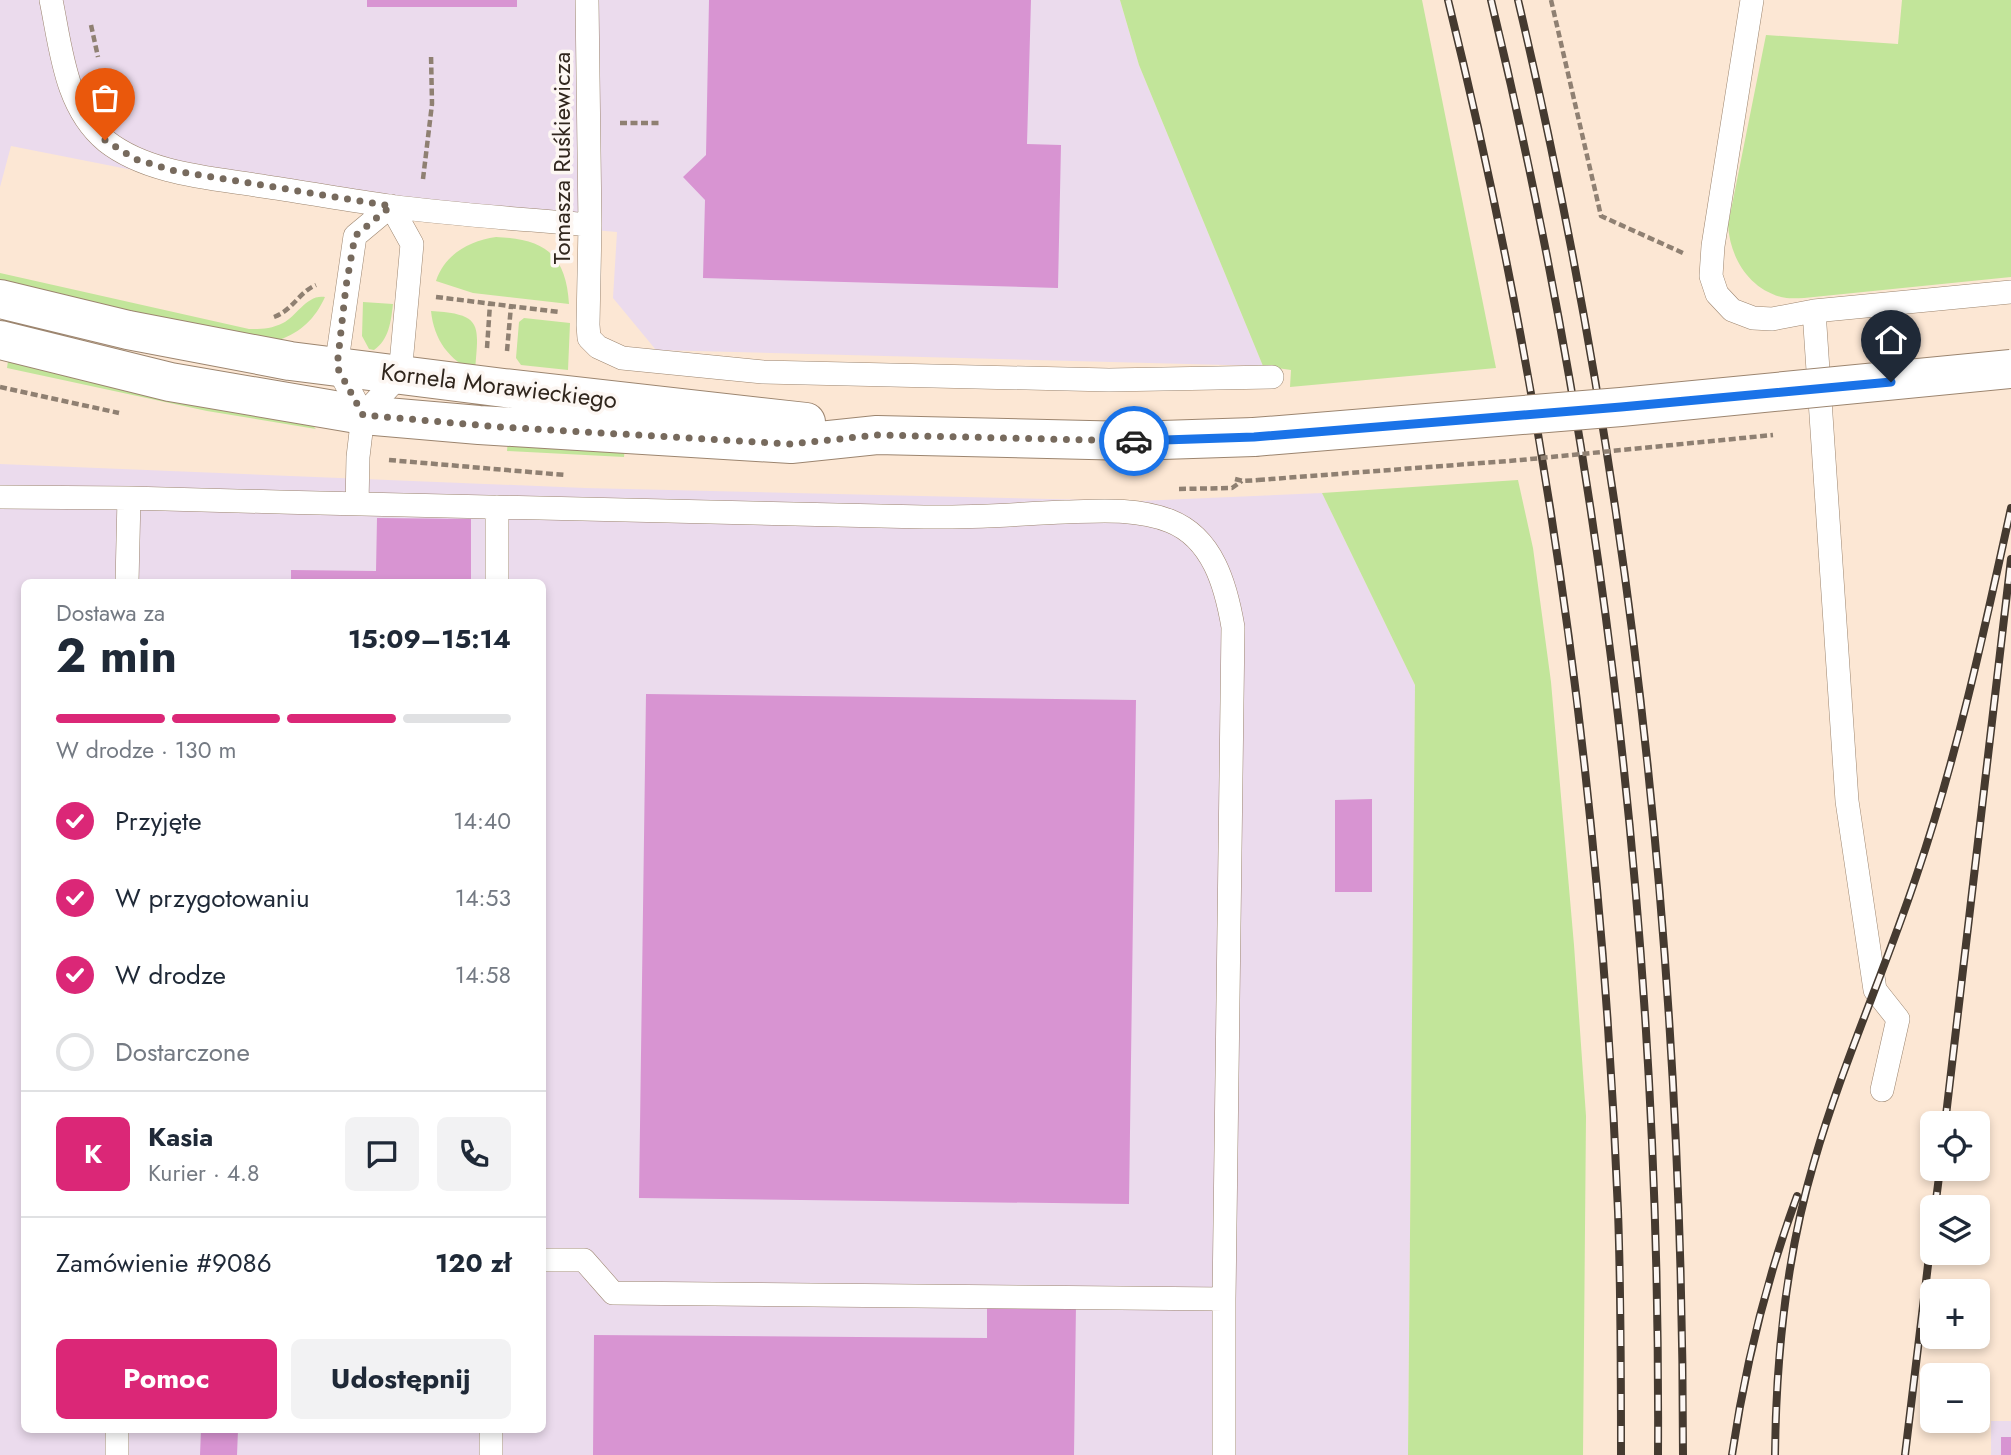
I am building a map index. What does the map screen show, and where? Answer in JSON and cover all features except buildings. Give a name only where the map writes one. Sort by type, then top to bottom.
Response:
[{"type":"street","name":"Kornela Morawieckiego","points":[[0,299],[128,330],[290,361],[504,388],[792,419],[877,435]]},
{"type":"street","name":"Kornela Morawieckiego","points":[[0,340],[170,382],[363,415],[500,427],[791,444],[877,435],[1131,441],[1254,437],[1649,405],[2011,369]]},
{"type":"lane","points":[[51,0],[72,92],[83,114],[105,140],[135,159],[175,171],[391,206],[590,225]]},
{"type":"lane","name":"Tomasza Ruśkiewicza","points":[[587,0],[590,225],[588,315],[589,338],[598,347],[622,358],[763,372],[1109,380],[1272,377]]},
{"type":"lane","points":[[1752,0],[1713,246],[1711,276],[1717,294],[1732,310],[1753,318],[1772,318],[1814,311],[2011,292]]},
{"type":"lane","points":[[357,504],[358,457],[363,415],[337,367],[346,286],[355,236],[391,206]]},
{"type":"lane","points":[[363,415],[400,375],[412,244],[391,206]]},
{"type":"lane","points":[[1814,311],[1847,801],[1875,990],[1898,1019],[1882,1090]]},
{"type":"lane","points":[[0,497],[928,518],[1090,511],[1139,512],[1172,522],[1199,540],[1215,564],[1228,595],[1233,627],[1224,1455]]},
{"type":"lane","points":[[127,579],[129,498]]},
{"type":"lane","points":[[496,579],[497,507]]},
{"type":"lane","points":[[546,1260],[584,1260],[613,1293],[1224,1299]]},
{"type":"lane","points":[[117,1433],[117,1455]]},
{"type":"lane","points":[[491,1433],[491,1455]]},
{"type":"path","points":[[1551,0],[1601,216],[1700,260],[1717,294]]},
{"type":"path","points":[[89,13],[100,67]]},
{"type":"path","points":[[418,209],[432,104],[431,54]]},
{"type":"path","points":[[619,123],[661,123]]},
{"type":"path","points":[[267,319],[282,314],[293,306],[302,293],[314,285],[346,286]]},
{"type":"path","points":[[408,294],[588,315]]},
{"type":"path","points":[[507,356],[511,306]]},
{"type":"path","points":[[1243,481],[1258,480]]},
{"type":"shaded area","points":[[0,0],[1120,0],[1139,65],[1263,366],[656,350],[613,298],[617,232],[383,212],[254,194],[11,146],[0,187]]},
{"type":"shaded area","points":[[0,464],[585,488],[1138,501],[1322,493],[1415,685],[1408,1455],[0,1455]]},
{"type":"shaded area","points":[[1991,1421],[2011,1421],[2011,1455],[1991,1455]]},
{"type":"green space","points":[[1120,0],[1422,0],[1496,368],[1290,387],[1291,370],[1263,366],[1139,65]]},
{"type":"green space","points":[[1902,0],[2011,0],[2011,277],[1804,298],[1784,298],[1769,293],[1750,279],[1743,270],[1732,248],[1728,225],[1766,35],[1898,44]]},
{"type":"green space","points":[[496,237],[527,241],[549,253],[563,273],[569,304],[473,293],[436,281],[445,263],[459,250]]},
{"type":"green space","points":[[0,273],[249,329],[279,325],[313,299],[325,297],[306,324],[279,340],[0,288]]},
{"type":"green space","points":[[363,302],[393,304],[386,336],[374,350],[369,349],[362,336]]},
{"type":"green space","points":[[431,311],[461,315],[474,325],[477,333],[475,372],[444,348],[435,331]]},
{"type":"green space","points":[[524,318],[570,323],[568,370],[521,365],[516,358],[519,322]]},
{"type":"green space","points":[[8,361],[310,423],[316,429],[207,411],[7,368]]},
{"type":"green space","points":[[508,438],[625,447],[624,457],[507,451]]},
{"type":"green space","points":[[1518,480],[1533,548],[1551,682],[1586,1116],[1583,1455],[1408,1455],[1415,685],[1322,493]]},
{"type":"railway","points":[[1448,0],[1514,299],[1564,601],[1583,753],[1610,1058],[1619,1242],[1621,1455]]},
{"type":"railway","points":[[1491,0],[1531,179],[1566,359],[1595,540],[1619,722],[1637,905],[1649,1088],[1656,1272],[1658,1455]]},
{"type":"railway","points":[[1518,0],[1558,179],[1591,359],[1620,541],[1643,723],[1661,905],[1673,1088],[1681,1272],[1683,1455]]},
{"type":"railway","points":[[1775,1455],[1784,1307],[1804,1198],[1837,1090],[1904,913],[1931,832],[1969,694],[2011,508]]},
{"type":"railway","points":[[1947,1111],[2011,559]]},
{"type":"railway","points":[[1937,1195],[1938,1181]]},
{"type":"railway","points":[[1732,1455],[1758,1324],[1797,1196]]},
{"type":"railway","points":[[1905,1455],[1928,1265]]},
{"type":"way so far","points":[[105,140],[135,159],[175,171],[391,206],[355,236],[346,286],[337,367],[363,415],[647,437],[791,444],[877,435],[1134,441]]},
{"type":"route","points":[[1134,441],[1254,437],[1891,382]]}]
